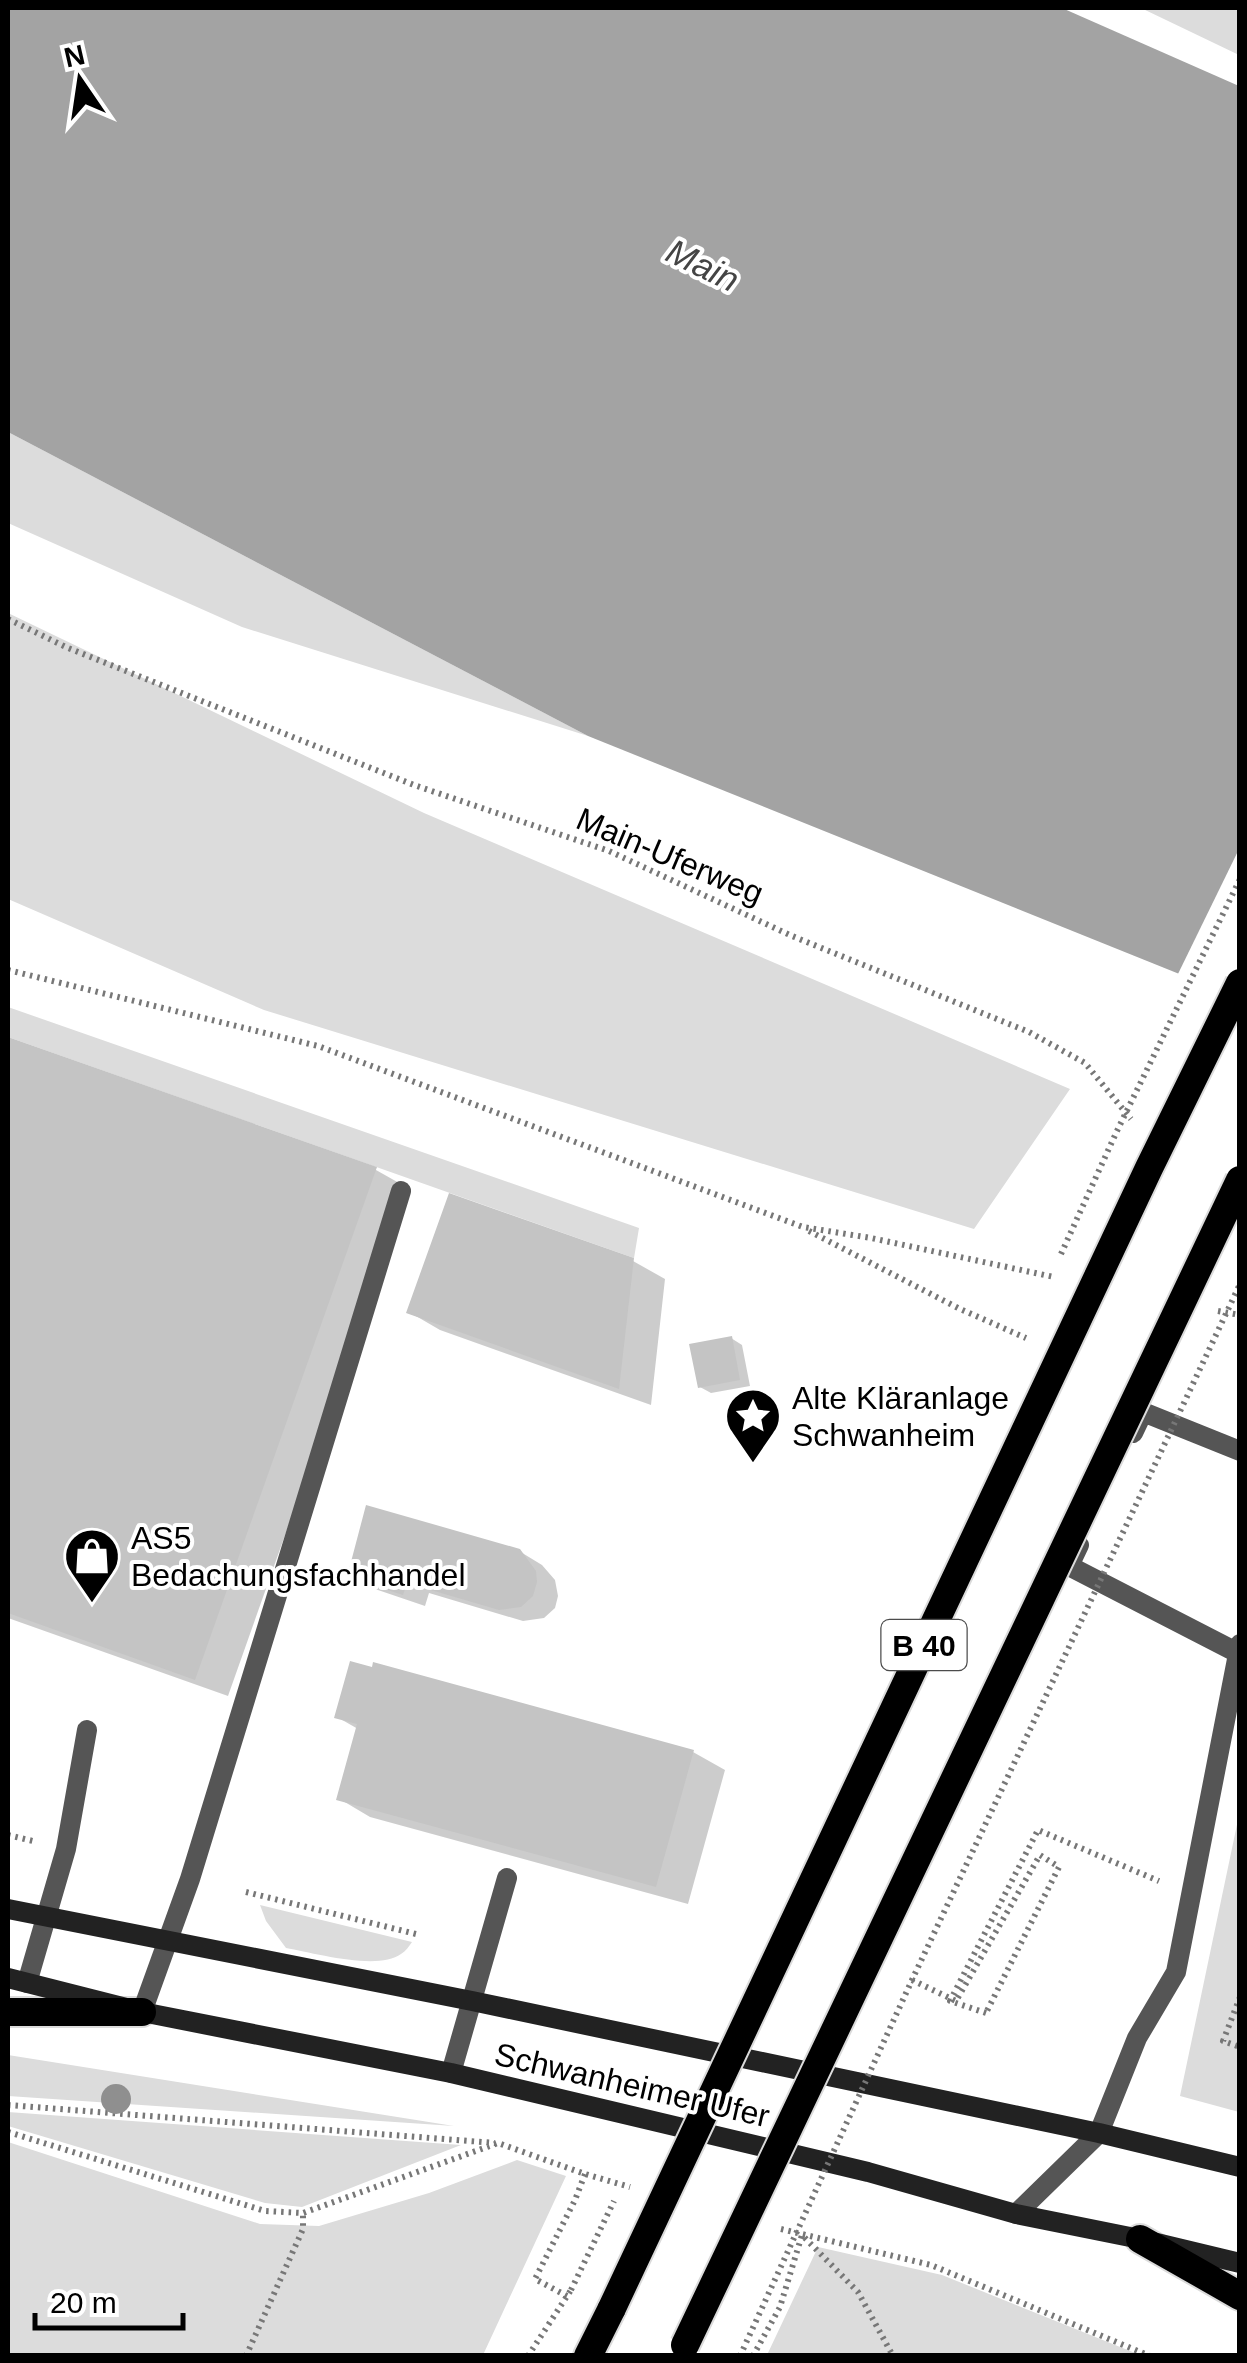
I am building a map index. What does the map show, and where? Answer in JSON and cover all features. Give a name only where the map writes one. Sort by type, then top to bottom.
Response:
[{"type":"highway","name":"B 40","points":[[588,2356],[1240,983]]},
{"type":"highway","name":"B 40","points":[[682,2350],[1240,1180]]},
{"type":"highway","points":[[8,2012],[142,2012]]},
{"type":"highway","points":[[1140,2239],[1240,2296]]},
{"type":"main road","name":"Schwanheimer Ufer","points":[[8,1908],[472,2001],[1240,2167]]},
{"type":"main road","name":"Schwanheimer Ufer","points":[[17,1980],[142,2012],[450,2074],[868,2172],[1016,2214],[1240,2263]]},
{"type":"lane","points":[[142,2012],[190,1879],[402,1191]]},
{"type":"lane","points":[[1016,2214],[1099,2134],[1137,2038],[1176,1972],[1239,1649],[1069,1566],[1143,1412],[1240,1451]]},
{"type":"lane","points":[[17,1980],[46,1917],[66,1849],[86,1730]]},
{"type":"lane","points":[[450,2074],[506,1878]]},
{"type":"path","name":"Main-Uferweg","points":[[8,620],[68,648],[414,785],[609,852],[792,936],[1029,1032],[1085,1063],[1132,1121]]},
{"type":"path","points":[[8,970],[318,1046],[803,1227],[960,1309],[1042,1346]]},
{"type":"path","points":[[803,1227],[871,1238]]},
{"type":"path","points":[[740,2356],[912,1980],[1240,1284]]},
{"type":"path","points":[[1177,1394],[1194,1400]]},
{"type":"path","points":[[912,1980],[956,2001],[1040,1855],[1059,1867],[986,2013],[950,2001],[1038,1830],[1192,1896]]},
{"type":"path","points":[[8,1835],[39,1843]]},
{"type":"path","points":[[246,1892],[420,1935]]},
{"type":"path","points":[[1240,1996],[1223,2042],[1240,2046]]},
{"type":"path","points":[[8,2105],[498,2143]]},
{"type":"path","points":[[8,2132],[264,2211],[303,2213],[303,2229],[246,2356]]},
{"type":"path","points":[[528,2356],[569,2293],[535,2279],[586,2174]]},
{"type":"path","points":[[754,2356],[780,2307],[802,2235],[858,2292],[893,2356]]},
{"type":"shaded area","points":[[1141,8],[1239,8],[1239,55]]},
{"type":"shaded area","points":[[8,432],[588,736],[242,627],[8,523]]},
{"type":"shaded area","points":[[8,613],[424,813],[1070,1089],[974,1229],[264,1010],[8,899]]},
{"type":"shaded area","points":[[8,1007],[639,1228],[634,1258],[8,1037]]},
{"type":"shaded area","points":[[1239,1815],[1239,2112],[1180,2096]]},
{"type":"shaded area","points":[[260,1905],[412,1942],[401,1954],[377,1961],[286,1948],[266,1921]]},
{"type":"shaded area","points":[[8,2055],[454,2126],[8,2096]]},
{"type":"shaded area","points":[[8,2112],[461,2145],[302,2207],[265,2203],[8,2126]]},
{"type":"shaded area","points":[[8,2142],[260,2224],[319,2226],[429,2193],[517,2160],[566,2176],[483,2355],[8,2355]]},
{"type":"shaded area","points":[[818,2247],[942,2275],[1140,2355],[767,2355]]},
{"type":"water","name":"Main","points":[[8,8],[1062,8],[1239,86],[1239,998],[588,736],[8,432]]},
{"type":"pier","points":[[1240,847],[1240,1003],[1176,978]]},
{"type":"building","points":[[8,1037],[377,1167],[195,1680],[8,1613]]},
{"type":"building","points":[[449,1193],[634,1258],[619,1389],[406,1313]]},
{"type":"building","points":[[732,1336],[740,1380],[698,1388],[689,1344]]},
{"type":"building","points":[[366,1505],[520,1549],[536,1571],[533,1596],[521,1607],[499,1610],[407,1583],[403,1595],[347,1577]]},
{"type":"building","points":[[350,1661],[372,1667],[373,1662],[694,1750],[656,1887],[336,1800],[357,1724],[334,1718]]},
{"type":"place","name":"Alte Kläranlage Schwanheim","points":[[753,1465]]},
{"type":"place","name":"AS5 Bedachungsfachhandel","points":[[92,1605]]}]
